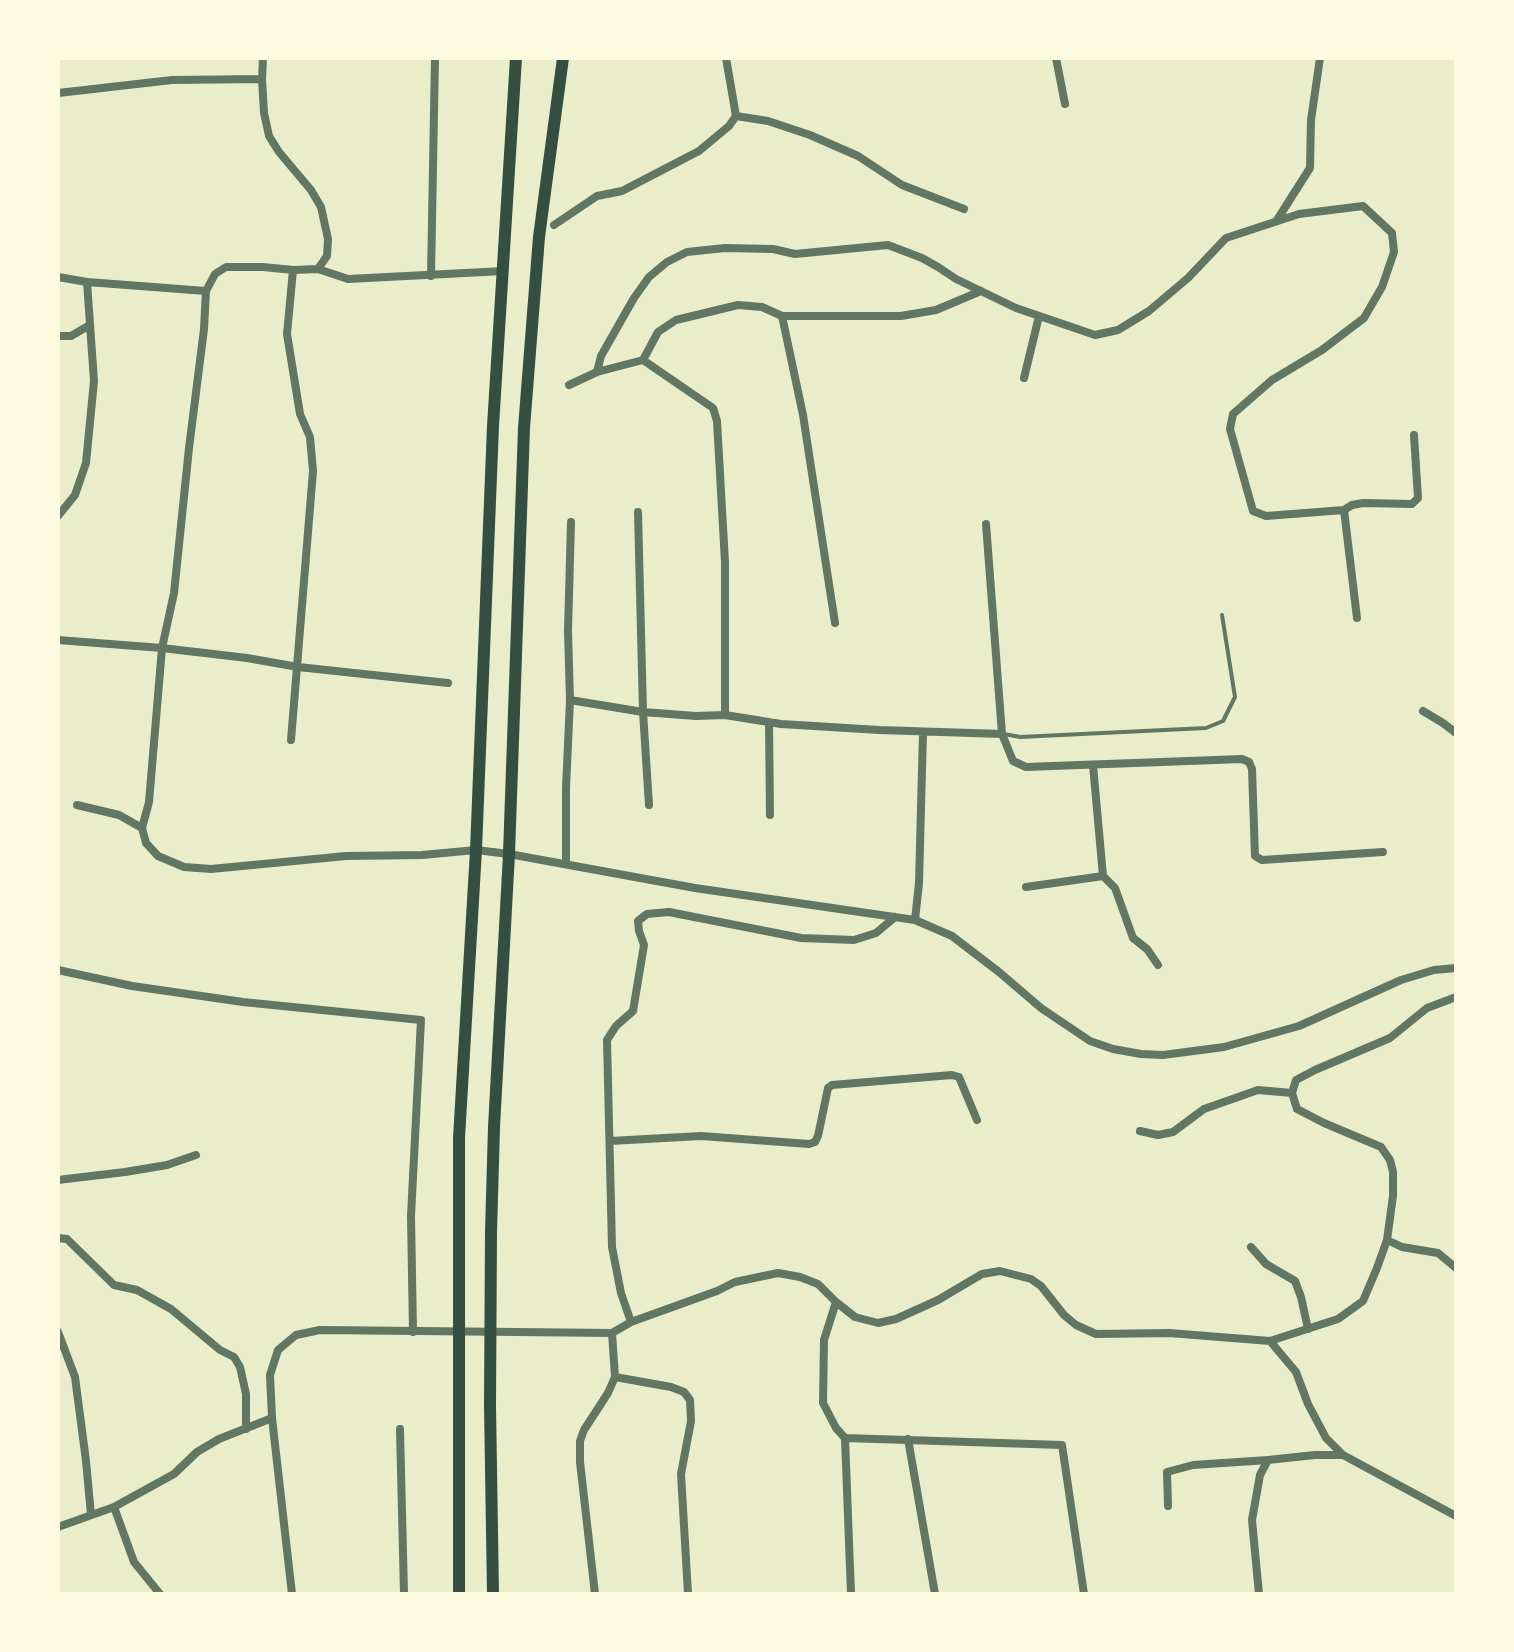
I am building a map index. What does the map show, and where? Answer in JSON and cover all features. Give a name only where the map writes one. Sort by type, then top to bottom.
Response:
[{"type":"main road","points":[[459,1594],[459,1138],[476,850],[492,441],[516,58]]},
{"type":"main road","points":[[493,1594],[491,1232],[509,854],[524,428],[539,237],[560,58]]},
{"type":"street","points":[[263,58],[264,113],[269,136],[321,207],[328,248],[327,256],[318,269]]},
{"type":"street","points":[[431,276],[435,58]]},
{"type":"street","points":[[554,225],[597,196],[622,191],[699,151],[729,126],[736,116],[726,58]]},
{"type":"street","points":[[1056,58],[1065,104]]},
{"type":"street","points":[[1277,220],[1310,168],[1311,120],[1320,58]]},
{"type":"street","points":[[58,93],[172,80],[262,79]]},
{"type":"street","points":[[736,116],[768,121],[810,135],[858,156],[902,185],[964,209]]},
{"type":"street","points":[[597,372],[601,356],[649,277],[667,262],[687,252],[725,248],[773,249],[795,254],[888,245],[922,258],[956,279],[1016,308],[1095,335],[1118,330],[1149,311],[1188,278],[1226,238],[1318,210],[1363,206],[1392,233],[1394,252],[1382,287],[1364,318],[1322,350],[1272,380],[1233,414],[1230,429],[1253,511],[1266,516],[1344,510],[1363,503],[1412,504],[1418,498],[1414,435]]},
{"type":"street","points":[[504,271],[348,279],[318,269],[226,267],[215,274],[206,291],[174,593],[162,648],[149,802],[142,828],[146,843],[158,856],[184,867],[211,869],[346,856],[422,855],[476,850],[695,888],[915,920],[952,936],[1041,1008],[1090,1041],[1141,1054],[1163,1055],[1224,1047],[1284,1031],[1401,980],[1434,970],[1456,968]]},
{"type":"street","points":[[291,740],[313,471],[310,437],[300,414],[287,334],[293,270]]},
{"type":"street","points":[[58,277],[206,291]]},
{"type":"street","points":[[58,516],[75,495],[86,463],[94,381],[87,282]]},
{"type":"street","points":[[569,385],[597,372],[643,360],[658,332],[676,320],[738,305],[762,307],[782,316],[901,316],[936,310],[981,291]]},
{"type":"street","points":[[782,316],[803,415],[835,623]]},
{"type":"street","points":[[1024,378],[1039,316]]},
{"type":"street","points":[[58,336],[71,336],[90,325]]},
{"type":"street","points":[[643,360],[713,408],[717,421],[725,562],[725,715]]},
{"type":"street","points":[[1344,510],[1357,618]]},
{"type":"street","points":[[638,512],[643,712],[649,805]]},
{"type":"street","points":[[566,864],[571,522]]},
{"type":"street","points":[[986,524],[1002,734],[1013,761],[1026,767],[1242,759],[1249,762],[1252,769],[1255,856],[1262,860],[1383,852]]},
{"type":"street","points":[[58,640],[162,648],[448,683]]},
{"type":"street","points":[[570,700],[643,712],[725,715],[769,722],[1002,734]]},
{"type":"street","points":[[1423,711],[1456,733]]},
{"type":"street","points":[[769,722],[770,815]]},
{"type":"street","points":[[915,920],[919,883],[923,732]]},
{"type":"street","points":[[1093,765],[1103,876],[1115,888],[1133,938],[1147,949],[1158,965]]},
{"type":"street","points":[[77,805],[119,815],[142,828]]},
{"type":"street","points":[[1026,887],[1103,876]]},
{"type":"street","points":[[631,1322],[621,1293],[612,1247],[607,1040],[616,1026],[633,1011],[644,945],[638,921],[647,914],[669,912],[801,938],[854,940],[876,933],[895,917]]},
{"type":"street","points":[[58,970],[132,986],[243,1002],[421,1020],[411,1216],[413,1332]]},
{"type":"street","points":[[292,1594],[270,1375],[278,1350],[296,1335],[320,1330],[612,1333],[631,1322],[735,1282],[778,1273],[818,1284],[855,1317],[878,1323],[896,1319],[938,1300],[982,1274],[1000,1271],[1031,1279],[1041,1286],[1064,1315],[1076,1325],[1096,1334],[1169,1333],[1270,1341],[1338,1319],[1363,1301],[1387,1240],[1393,1172],[1390,1160],[1381,1147],[1297,1109],[1292,1093],[1296,1080],[1390,1038],[1427,1008],[1456,997]]},
{"type":"street","points":[[610,1141],[701,1136],[809,1144],[815,1142],[818,1136],[828,1088],[832,1085],[952,1075],[959,1077],[977,1120]]},
{"type":"street","points":[[1140,1131],[1158,1135],[1173,1132],[1204,1109],[1258,1090],[1292,1093]]},
{"type":"street","points":[[58,1180],[167,1165],[196,1155]]},
{"type":"street","points":[[58,1238],[67,1239],[114,1285],[137,1290],[171,1309],[220,1350],[234,1357],[240,1367],[246,1394],[246,1429]]},
{"type":"street","points":[[1387,1240],[1402,1247],[1438,1253],[1456,1268]]},
{"type":"street","points":[[1251,1247],[1266,1264],[1295,1281],[1308,1329]]},
{"type":"street","points":[[836,1302],[824,1340],[823,1403],[832,1423],[845,1438],[851,1594]]},
{"type":"street","points":[[58,1332],[75,1377],[91,1515]]},
{"type":"street","points":[[595,1594],[580,1441],[615,1377],[612,1333]]},
{"type":"street","points":[[1270,1341],[1296,1372],[1326,1438],[1343,1455],[1456,1516]]},
{"type":"street","points":[[615,1377],[671,1387],[684,1392],[690,1400],[691,1421],[681,1474],[688,1594]]},
{"type":"street","points":[[58,1527],[114,1507],[174,1474],[208,1445],[272,1418]]},
{"type":"street","points":[[400,1429],[404,1594]]},
{"type":"street","points":[[845,1438],[1062,1445],[1084,1594]]},
{"type":"street","points":[[908,1439],[935,1594]]},
{"type":"street","points":[[1168,1506],[1167,1472],[1193,1465],[1343,1455]]},
{"type":"street","points":[[1259,1594],[1252,1520],[1260,1475],[1268,1460]]},
{"type":"street","points":[[114,1507],[134,1562],[160,1594]]},
{"type":"lane","points":[[1002,734],[1020,737],[1206,728],[1223,721],[1235,697],[1222,615]]}]
